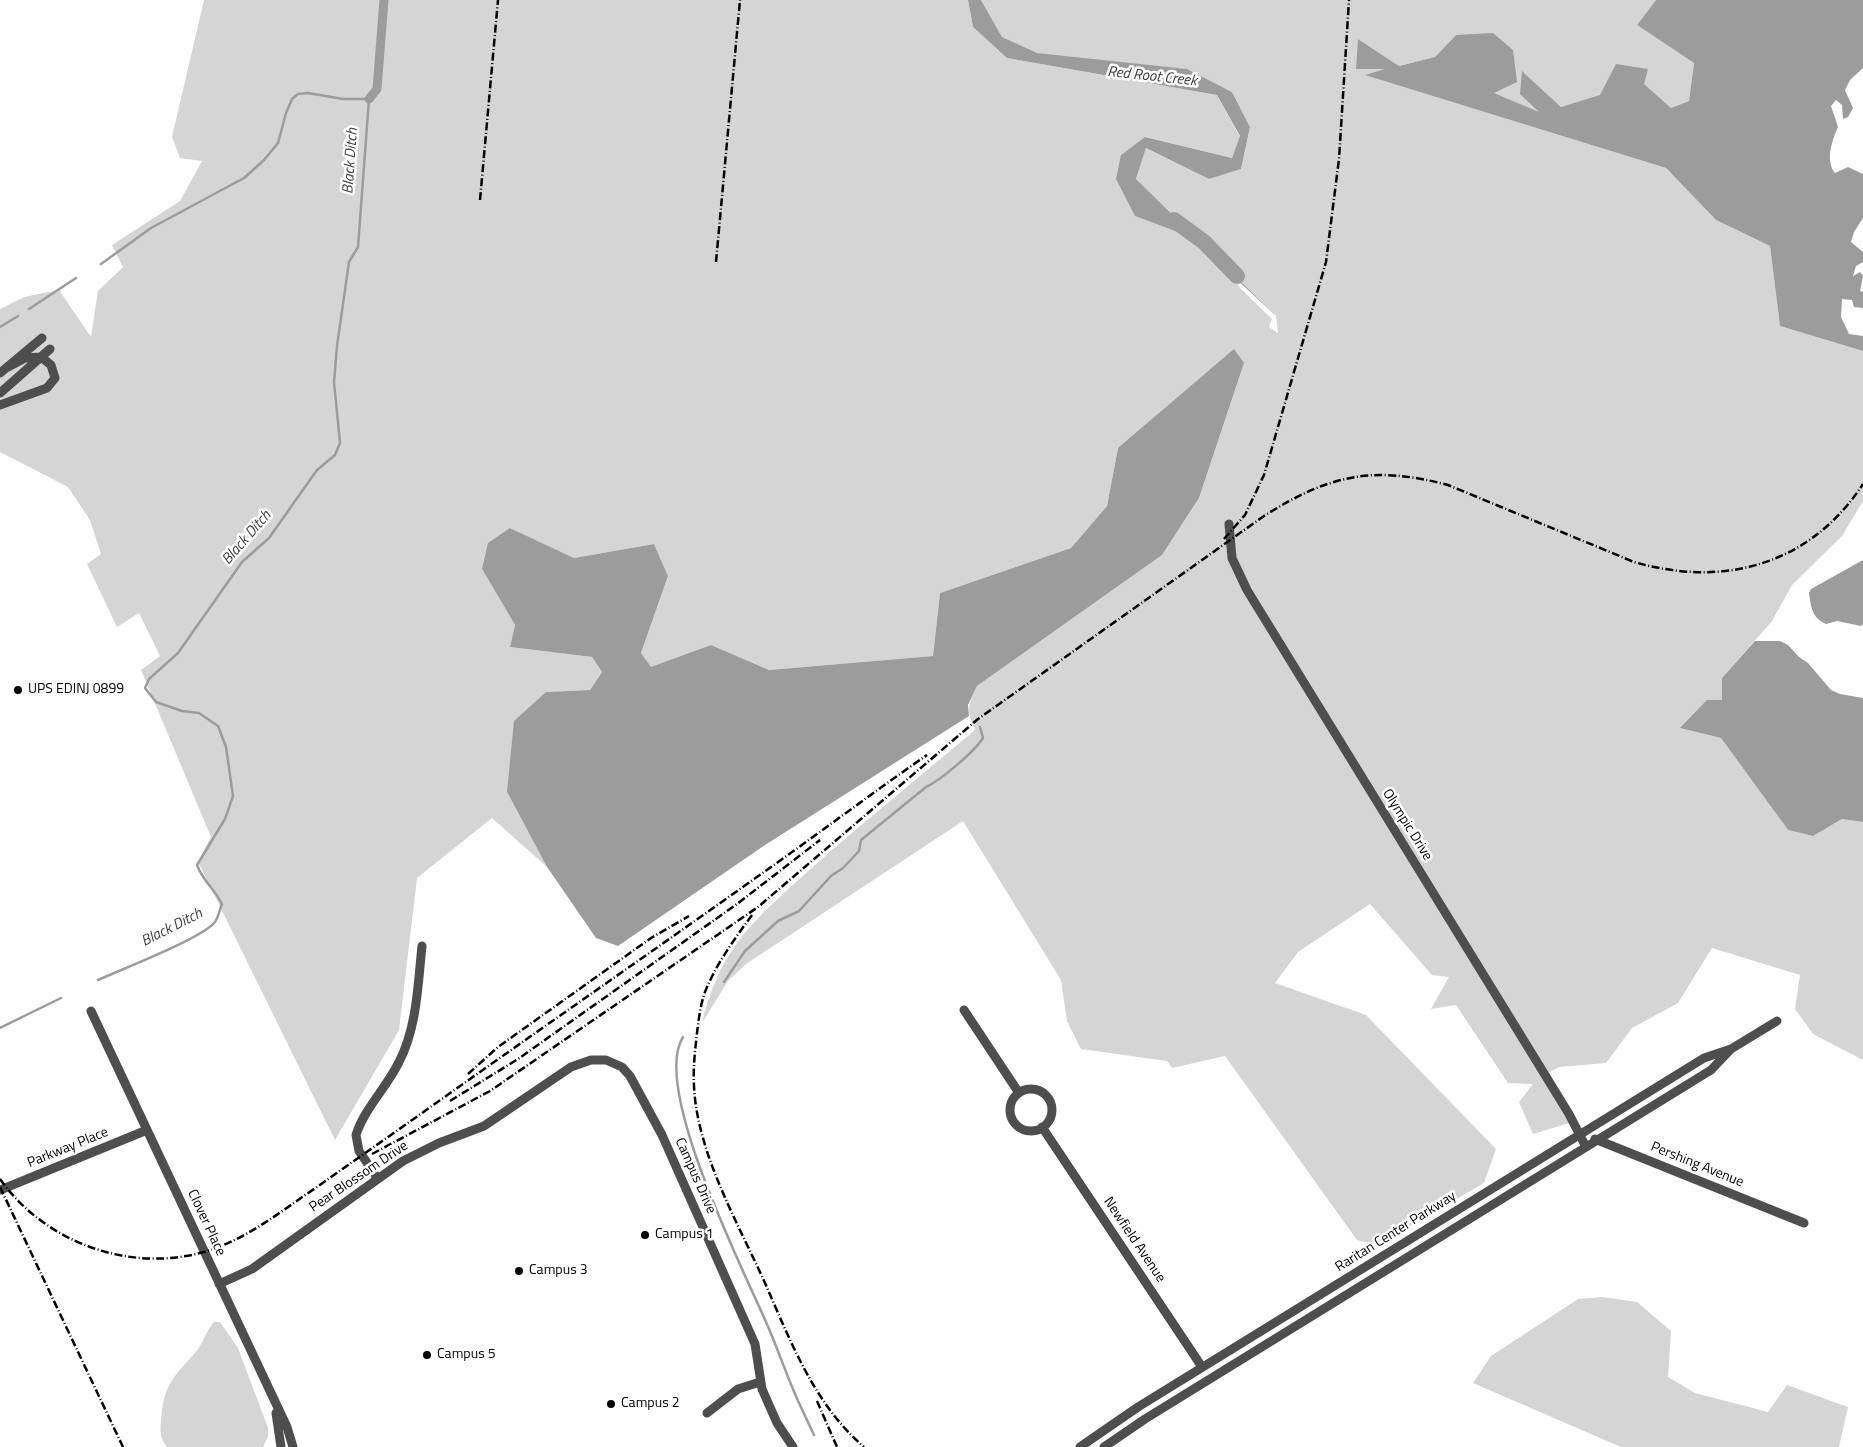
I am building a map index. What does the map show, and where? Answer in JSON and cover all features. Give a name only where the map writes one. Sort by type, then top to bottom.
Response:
[{"type":"street","points":[[0,373],[42,338]]},
{"type":"street","points":[[0,392],[50,349]]},
{"type":"street","points":[[0,405],[40,391],[53,382],[53,368],[48,361],[41,357],[25,358],[8,367]]},
{"type":"street","name":"Olympic Drive","points":[[1229,524],[1232,558],[1247,590],[1580,1134],[1586,1147]]},
{"type":"street","points":[[378,1179],[359,1150],[356,1135],[396,1068],[406,1046],[417,991],[422,946]]},
{"type":"street","points":[[964,1010],[1019,1093]]},
{"type":"street","name":"Clover Place","points":[[90,1011],[287,1427],[293,1447]]},
{"type":"street","name":"Raritan Center Parkway","points":[[1104,1447],[1146,1419],[1711,1070],[1732,1049],[1777,1021]]},
{"type":"street","name":"Raritan Center Parkway","points":[[1080,1447],[1138,1407],[1202,1367],[1704,1058],[1732,1049]]},
{"type":"street","name":"Pear Blossom Drive","points":[[219,1284],[252,1269],[403,1161],[439,1143],[484,1126],[575,1064],[601,1060],[612,1062],[625,1070]]},
{"type":"street","name":"Campus Drive","points":[[625,1070],[662,1135],[755,1344],[759,1357],[760,1382],[773,1415],[793,1447]]},
{"type":"street","points":[[1035,1090],[1047,1097],[1052,1112],[1048,1121],[1042,1127],[1027,1130],[1014,1121],[1011,1106],[1019,1093],[1035,1090]]},
{"type":"street","name":"Newfield Avenue","points":[[1042,1127],[1202,1367]]},
{"type":"street","name":"Parkway Place","points":[[0,1190],[146,1130]]},
{"type":"street","name":"Pershing Avenue","points":[[1580,1134],[1804,1223]]},
{"type":"street","points":[[707,1413],[738,1389],[760,1382]]},
{"type":"street","points":[[267,1385],[279,1427],[281,1447]]},
{"type":"street","points":[[287,1427],[298,1447]]},
{"type":"shaded area","points":[[204,0],[968,0],[973,27],[1007,58],[1217,95],[1240,137],[1232,158],[1146,137],[1121,155],[1135,216],[1191,237],[1233,277],[1239,287],[1272,319],[1269,327],[1278,333],[1276,316],[1136,179],[1146,148],[1209,179],[1241,169],[1250,127],[1232,92],[1186,69],[1037,54],[1002,37],[981,0],[1656,0],[1637,25],[1694,63],[1689,101],[1671,108],[1643,84],[1561,107],[1523,72],[1541,113],[1493,93],[1456,35],[1435,57],[1399,66],[1358,39],[1357,69],[1388,69],[1366,75],[1666,168],[1716,220],[1770,246],[1780,326],[1863,351],[1863,501],[1842,536],[1792,585],[1772,621],[1722,678],[1722,700],[1681,728],[1721,738],[1788,830],[1813,836],[1842,819],[1863,822],[1863,1060],[1813,1034],[1795,1009],[1800,975],[1712,948],[1678,1003],[1632,1028],[1606,1063],[1559,1067],[1548,1073],[1576,1121],[1533,1134],[1519,1102],[1533,1084],[1508,1083],[1456,1005],[1431,1009],[1449,977],[1432,975],[1370,904],[1298,952],[1275,983],[1366,1015],[1496,1149],[1484,1183],[1378,1245],[1357,1240],[1225,1056],[1172,1068],[1167,1061],[1081,1049],[1067,1021],[1061,980],[963,821],[746,964],[728,981],[702,1023],[711,991],[720,971],[737,943],[764,912],[835,848],[975,730],[970,718],[969,708],[977,686],[1162,555],[1199,498],[1244,363],[1118,448],[1107,506],[1071,548],[940,593],[933,656],[769,670],[711,645],[651,668],[641,653],[668,576],[654,544],[574,558],[510,528],[482,569],[515,625],[510,647],[592,657],[602,672],[590,690],[546,692],[507,792],[547,867],[492,818],[417,878],[399,1030],[335,1140],[198,862],[211,837],[141,670],[160,656],[139,613],[117,627],[87,564],[101,554],[90,520],[68,487],[0,452],[0,309],[24,297],[59,290],[91,337],[98,291],[123,267],[112,245],[180,201],[202,161],[180,158],[172,137]]},
{"type":"shaded area","points":[[1602,1297],[1637,1302],[1671,1331],[1668,1377],[1695,1393],[1768,1412],[1787,1385],[1848,1407],[1839,1447],[1621,1447],[1473,1383],[1491,1356],[1578,1299]]},
{"type":"shaded area","points":[[214,1322],[220,1322],[238,1348],[268,1428],[268,1436],[263,1447],[167,1447],[162,1438],[162,1409],[168,1389],[177,1374],[198,1349]]},
{"type":"water","points":[[968,0],[981,0],[1002,37],[1037,53],[1187,69],[1232,92],[1250,127],[1241,169],[1209,179],[1146,148],[1136,179],[1276,316],[1191,237],[1135,216],[1116,179],[1121,155],[1145,137],[1232,158],[1240,136],[1217,95],[1007,58],[973,27]]},
{"type":"water","points":[[1656,0],[1863,0],[1863,68],[1850,80],[1845,90],[1853,108],[1848,117],[1843,119],[1842,105],[1836,100],[1831,106],[1838,127],[1832,144],[1830,163],[1835,173],[1848,167],[1863,174],[1863,218],[1854,232],[1851,242],[1863,252],[1863,262],[1856,266],[1853,276],[1860,272],[1863,276],[1860,291],[1863,292],[1863,308],[1854,307],[1852,300],[1842,299],[1841,317],[1849,334],[1863,336],[1863,351],[1780,326],[1770,246],[1716,220],[1666,168],[1365,75],[1385,69],[1356,69],[1358,39],[1399,66],[1435,57],[1456,35],[1493,33],[1513,50],[1517,82],[1494,93],[1539,112],[1520,94],[1522,71],[1561,107],[1600,95],[1616,64],[1648,69],[1644,84],[1671,108],[1689,101],[1694,63],[1637,25]]},
{"type":"water","points":[[1234,349],[1244,363],[1199,498],[1162,555],[977,686],[968,705],[969,716],[765,845],[618,946],[596,938],[547,867],[507,792],[514,721],[546,692],[590,690],[602,672],[592,657],[510,647],[515,625],[482,569],[488,543],[510,528],[574,558],[654,544],[668,576],[641,653],[651,667],[711,645],[769,670],[933,656],[940,593],[1071,548],[1107,506],[1118,448]]},
{"type":"water","points":[[1863,560],[1863,624],[1861,626],[1837,621],[1826,624],[1821,622],[1815,615],[1812,607],[1809,593],[1811,589]]},
{"type":"water","points":[[1755,641],[1780,641],[1788,645],[1799,657],[1808,663],[1831,690],[1840,694],[1863,698],[1863,822],[1842,819],[1813,836],[1788,830],[1721,738],[1680,728],[1707,700],[1722,700],[1722,678]]},
{"type":"waterway","name":"Black Ditch","points":[[369,99],[377,89],[384,0]]},
{"type":"waterway","name":"Black Ditch","points":[[98,980],[179,945],[207,929],[215,922],[222,904],[197,865],[225,819],[233,796],[226,747],[218,726],[199,713],[182,711],[156,702],[145,688],[149,679],[178,653],[242,562],[269,538],[317,470],[335,455],[340,443],[334,382],[337,346],[349,262],[358,247],[369,99],[343,99],[308,93],[298,94],[292,99],[286,113],[278,143],[264,160],[244,178],[151,228],[101,264]]},
{"type":"waterway","name":"Red Root Creek","points":[[1174,220],[1204,242],[1237,276]]},
{"type":"waterway","points":[[29,309],[76,278]]},
{"type":"waterway","points":[[0,327],[18,316]]},
{"type":"waterway","points":[[724,982],[745,951],[778,921],[799,911],[831,876],[843,868],[859,851],[861,840],[965,758],[983,738],[980,727]]},
{"type":"waterway","name":"Black Ditch","points":[[0,1028],[61,998]]},
{"type":"waterway","points":[[683,1037],[676,1061],[679,1095],[689,1135],[721,1222],[814,1435]]},
{"type":"railway","points":[[480,200],[498,0]]},
{"type":"railway","points":[[716,262],[740,0]]},
{"type":"railway","points":[[1224,539],[1245,515],[1264,475],[1326,262],[1339,159],[1349,0]]},
{"type":"railway","points":[[372,1154],[490,1091],[758,907],[978,719],[1264,516],[1309,491],[1331,483],[1374,475],[1421,479],[1448,485],[1634,562],[1668,569],[1700,572],[1732,570],[1762,563],[1791,551],[1818,534],[1842,512],[1863,484]]},
{"type":"railway","points":[[0,1179],[38,1219],[62,1234],[87,1246],[113,1254],[141,1258],[168,1258],[196,1254],[229,1243],[260,1226],[317,1187],[927,755]]},
{"type":"railway","points":[[450,1101],[518,1059],[737,904],[820,840]]},
{"type":"railway","points":[[752,915],[712,976],[704,996],[694,1059],[694,1086],[697,1111],[703,1137],[720,1187],[795,1349],[831,1412],[864,1447]]},
{"type":"railway","points":[[468,1074],[498,1047],[651,938],[689,916]]},
{"type":"railway","points":[[0,1187],[123,1447]]},
{"type":"railway","points":[[817,1401],[837,1447]]},
{"type":"place","name":"UPS EDINJ 0899","points":[[18,690]]},
{"type":"place","name":"Campus 1","points":[[645,1235]]},
{"type":"place","name":"Campus 3","points":[[519,1271]]},
{"type":"place","name":"Campus 5","points":[[427,1355]]},
{"type":"place","name":"Campus 2","points":[[611,1404]]}]
